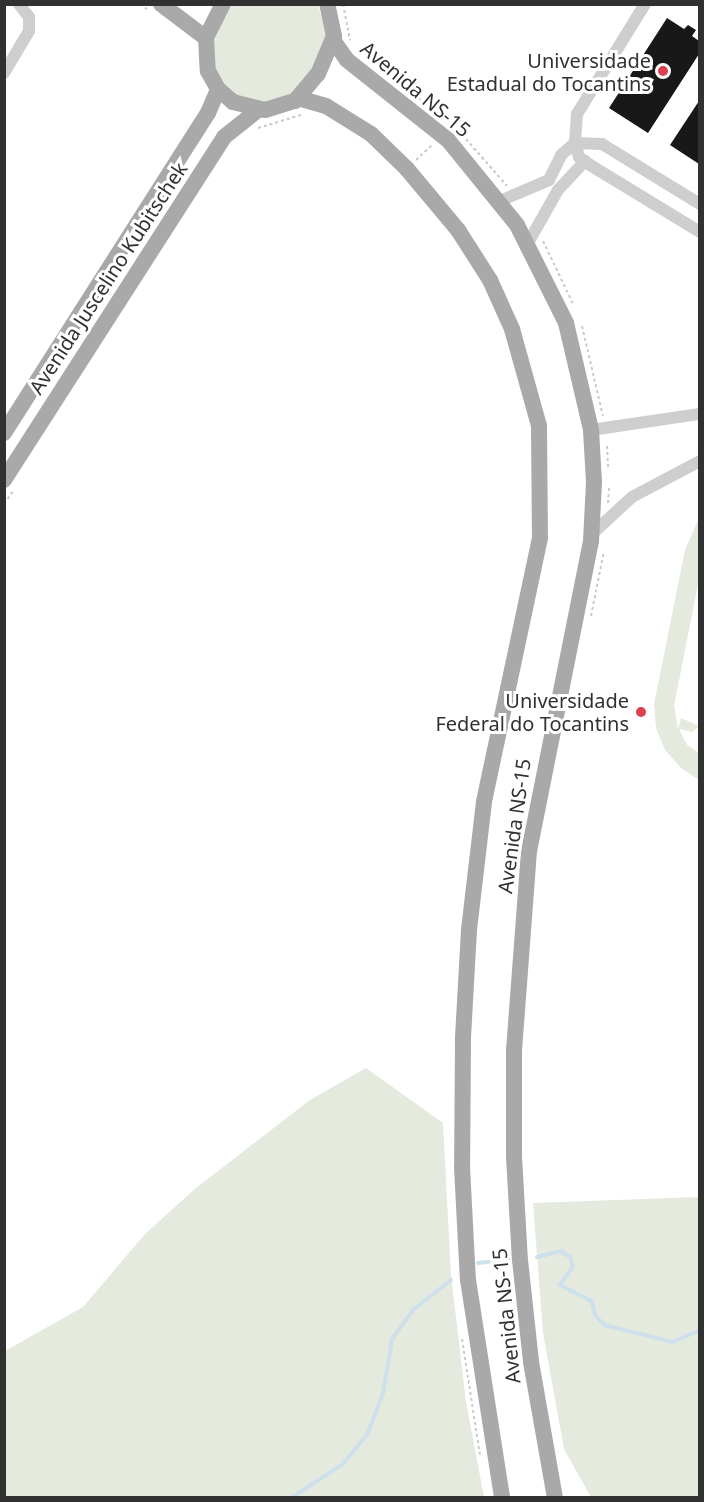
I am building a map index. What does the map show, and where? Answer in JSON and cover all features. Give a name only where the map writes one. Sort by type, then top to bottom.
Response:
[{"type":"main road","points":[[223,4],[206,38],[206,63],[218,89],[237,104],[258,110],[279,108],[298,98],[318,74],[333,40],[327,4]]},
{"type":"main road","points":[[158,10],[206,38]]},
{"type":"main road","name":"Avenida NS-15","points":[[333,40],[347,60],[448,130],[528,243],[570,336],[591,430],[592,534],[543,767],[527,872],[514,1050],[516,1214],[526,1322],[555,1497]]},
{"type":"main road","name":"Avenida Juscelino Kubitschek","points":[[4,433],[208,113],[218,89]]},
{"type":"main road","name":"Avenida NS-15","points":[[298,98],[326,106],[354,123],[407,169],[458,230],[498,297],[528,377],[541,454],[538,549],[493,752],[471,908],[462,1060],[468,1335],[502,1497]]},
{"type":"main road","name":"Avenida Juscelino Kubitschek","points":[[11,481],[224,137],[236,124],[258,110]]},
{"type":"street","points":[[645,4],[577,114],[574,143],[585,162],[699,232]]},
{"type":"street","points":[[4,73],[29,31],[23,8]]},
{"type":"street","points":[[500,201],[549,180],[561,155],[574,143],[602,144],[699,204]]},
{"type":"street","points":[[528,243],[558,190],[585,162]]},
{"type":"street","points":[[591,430],[699,414]]},
{"type":"street","points":[[592,534],[632,497],[699,461]]},
{"type":"path","points":[[140,4],[158,10]]},
{"type":"path","points":[[343,4],[351,42]]},
{"type":"path","points":[[255,129],[311,113]]},
{"type":"path","points":[[407,169],[448,130]]},
{"type":"path","points":[[4,504],[11,481]]},
{"type":"path","points":[[468,1335],[482,1461]]},
{"type":"shaded area","points":[[232,5],[318,5],[327,35],[316,64],[293,94],[265,104],[242,99],[223,85],[215,71],[213,39]]},
{"type":"shaded area","points":[[699,518],[699,579],[674,706],[678,729],[681,718],[699,726],[692,732],[679,729],[687,745],[699,753],[699,780],[681,768],[665,750],[656,728],[654,704],[685,550]]},
{"type":"shaded area","points":[[366,1068],[443,1123],[451,1275],[466,1402],[484,1497],[5,1497],[5,1351],[83,1307],[145,1234],[196,1188],[310,1100]]},
{"type":"shaded area","points":[[699,1197],[699,1497],[591,1497],[564,1449],[543,1333],[533,1203]]},
{"type":"building","points":[[667,18],[684,29],[688,25],[696,30],[692,36],[699,41],[699,54],[648,133],[609,108]]},
{"type":"building","points":[[699,101],[699,164],[670,145]]},
{"type":"waterway","points":[[537,1257],[561,1251],[570,1257],[573,1266],[560,1285],[592,1301],[595,1315],[604,1325],[673,1342],[700,1330]]},
{"type":"waterway","points":[[478,1263],[509,1260]]},
{"type":"waterway","points":[[291,1498],[343,1464],[368,1433],[383,1393],[392,1339],[414,1309],[451,1280]]},
{"type":"place","name":"Universidade Estadual do Tocantins","points":[[663,71]]},
{"type":"place","name":"Universidade Federal do Tocantins","points":[[641,712]]}]
